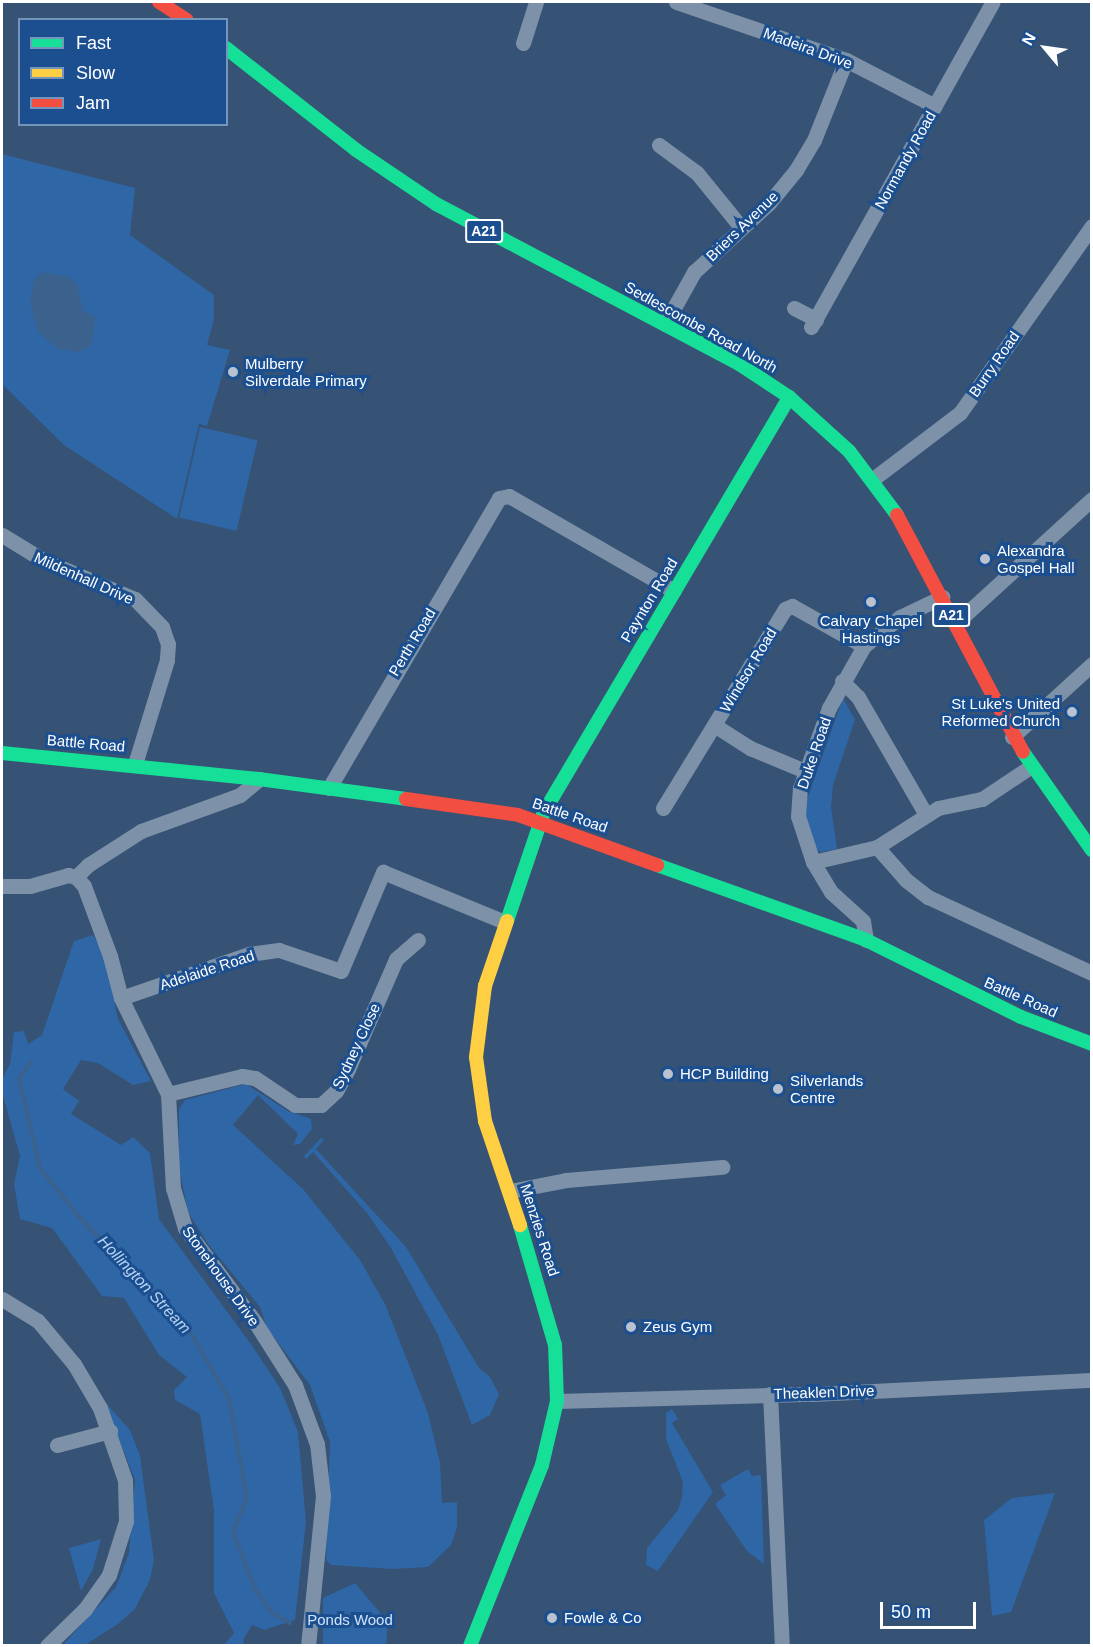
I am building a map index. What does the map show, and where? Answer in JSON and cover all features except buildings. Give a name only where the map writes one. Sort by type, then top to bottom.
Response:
[{"type":"main road","points":[[166,3],[185,18]]},
{"type":"main road","name":"Sedlescombe Road North","points":[[228,50],[356,150],[436,204],[665,324],[789,397],[849,451],[873,479],[912,539],[1012,737],[1030,767],[1090,845]]},
{"type":"main road","name":"Paynton Road","points":[[540,821],[789,397]]},
{"type":"main road","name":"Battle Road","points":[[2,753],[135,764],[434,801],[540,821],[866,940],[1021,1017],[1092,1044]]},
{"type":"main road","name":"Menzies Road","points":[[470,1646],[542,1465],[557,1401],[555,1345],[510,1191],[485,1121],[476,1057],[485,986],[540,821]]},
{"type":"street","points":[[523,43],[536,2]]},
{"type":"street","name":"Madeira Drive","points":[[676,2],[846,60],[935,106]]},
{"type":"street","name":"Normandy Road","points":[[794,308],[814,323],[993,2]]},
{"type":"street","name":"Briers Avenue","points":[[665,324],[694,273],[740,226],[769,202],[796,170],[814,140],[846,60]]},
{"type":"street","points":[[659,145],[697,173],[740,226]]},
{"type":"street","name":"Burry Road","points":[[873,479],[960,412],[1092,226]]},
{"type":"street","name":"Perth Road","points":[[329,788],[499,498],[509,496],[674,591]]},
{"type":"street","points":[[956,623],[1092,499]]},
{"type":"street","name":"Mildenhall Drive","points":[[2,535],[43,560],[135,599],[162,627],[168,644],[168,660],[135,764]]},
{"type":"street","name":"Duke Road","points":[[866,940],[863,921],[831,892],[813,862],[798,816],[805,771],[842,681],[864,646],[900,617],[942,597]]},
{"type":"street","name":"Windsor Road","points":[[663,808],[785,609],[792,606],[864,646]]},
{"type":"street","points":[[1012,737],[1092,664]]},
{"type":"street","points":[[842,681],[858,697],[926,815]]},
{"type":"street","points":[[714,725],[750,748],[805,771]]},
{"type":"street","points":[[813,862],[877,847],[926,815],[951,803],[982,799],[1030,767]]},
{"type":"street","points":[[2,886],[30,886],[68,875],[76,877],[88,865],[141,831],[240,795],[259,779]]},
{"type":"street","points":[[877,847],[906,880],[928,897],[1092,973]]},
{"type":"street","name":"Adelaide Road","points":[[121,998],[249,954],[279,950],[341,971],[383,872],[505,922]]},
{"type":"street","name":"Stonehouse Drive","points":[[76,877],[84,886],[110,956],[121,998],[168,1094],[172,1188],[185,1228],[255,1322],[298,1390],[317,1444],[323,1496],[308,1646]]},
{"type":"street","name":"Sydney Close","points":[[168,1094],[242,1076],[255,1078],[295,1105],[321,1105],[336,1091],[348,1069],[396,958],[418,940]]},
{"type":"street","points":[[510,1191],[567,1180],[722,1167]]},
{"type":"street","points":[[2,1299],[21,1308],[54,1338],[95,1398],[123,1468],[126,1521],[117,1552],[100,1591],[47,1646]]},
{"type":"street","name":"Theaklen Drive","points":[[557,1401],[1092,1380]]},
{"type":"street","points":[[770,1394],[782,1646]]},
{"type":"street","points":[[57,1445],[110,1431]]},
{"type":"green space","points":[[2,154],[135,188],[130,235],[214,295],[214,319],[207,345],[230,350],[207,426],[199,424],[177,519],[64,445],[2,384]]},
{"type":"green space","points":[[200,427],[257,440],[237,531],[179,518]]},
{"type":"green space","points":[[843,698],[855,720],[833,785],[831,807],[837,849],[821,852],[815,849],[806,825],[806,802]]},
{"type":"green space","points":[[93,935],[104,953],[118,1019],[151,1081],[133,1085],[98,1063],[81,1060],[63,1089],[79,1101],[71,1114],[121,1145],[133,1137],[150,1153],[159,1219],[253,1347],[280,1388],[298,1432],[306,1522],[295,1620],[264,1630],[252,1625],[244,1638],[243,1645],[224,1645],[234,1633],[214,1593],[214,1511],[200,1414],[175,1400],[174,1390],[187,1377],[159,1355],[124,1298],[102,1296],[52,1228],[20,1219],[14,1184],[20,1156],[2,1092],[2,1079],[10,1064],[14,1032],[24,1031],[28,1044],[42,1035],[74,941]]},
{"type":"green space","points":[[246,1084],[288,1111],[311,1119],[312,1129],[300,1144],[293,1145],[298,1134],[258,1095],[233,1125],[303,1189],[360,1260],[385,1304],[428,1413],[440,1463],[442,1503],[457,1502],[457,1527],[451,1545],[428,1567],[393,1569],[331,1565],[326,1560],[330,1442],[310,1385],[267,1328],[260,1307],[208,1244],[188,1212],[179,1168],[179,1109],[185,1100]]},
{"type":"green space","points":[[321,1138],[324,1140],[316,1149],[406,1247],[479,1368],[490,1377],[499,1394],[490,1415],[472,1425],[438,1335],[391,1248],[367,1213],[313,1152],[306,1159],[304,1156]]},
{"type":"green space","points":[[105,1402],[130,1430],[140,1456],[154,1560],[150,1580],[135,1609],[118,1624],[85,1645],[62,1646],[116,1587],[129,1553],[135,1480]]},
{"type":"green space","points":[[672,1409],[678,1419],[672,1423],[713,1492],[658,1571],[646,1565],[647,1548],[678,1510],[682,1497],[683,1482],[666,1439],[666,1413]]},
{"type":"green space","points":[[748,1469],[752,1476],[761,1475],[764,1564],[747,1551],[715,1504],[726,1495],[720,1485]]},
{"type":"green space","points":[[1055,1493],[1011,1612],[992,1616],[984,1520],[1012,1498]]},
{"type":"green space","points":[[101,1539],[93,1569],[81,1591],[69,1548]]},
{"type":"green space","name":"Ponds Wood","points":[[355,1583],[388,1622],[386,1645],[323,1645],[323,1598]]},
{"type":"shaded area","points":[[43,272],[68,277],[77,284],[83,311],[95,317],[92,345],[79,352],[58,349],[37,331],[30,302],[34,279]]},
{"type":"waterway","name":"Hollington Stream","points":[[31,1062],[19,1078],[40,1168],[80,1218],[190,1332],[229,1399],[247,1498],[233,1532],[255,1589],[271,1612],[290,1623]]},
{"type":"traffic: fast","points":[[228,50],[356,150],[436,204],[739,364],[789,397],[849,451],[897,515]]},
{"type":"traffic: fast","points":[[507,921],[544,812],[789,397]]},
{"type":"traffic: fast","points":[[1023,752],[1092,850]]},
{"type":"traffic: fast","points":[[2,753],[259,779],[406,799]]},
{"type":"traffic: fast","points":[[657,865],[866,940],[1021,1017],[1092,1044]]},
{"type":"traffic: fast","points":[[470,1646],[542,1465],[557,1401],[555,1345],[520,1225]]},
{"type":"traffic: slow","points":[[507,921],[485,986],[476,1057],[485,1121],[520,1225]]},
{"type":"traffic: jam","points":[[159,2],[184,18]]},
{"type":"traffic: jam","points":[[897,515],[1023,752]]},
{"type":"traffic: jam","points":[[406,799],[518,815],[657,865]]},
{"type":"place","name":"Mulberry Silverdale Primary","points":[[233,372]]},
{"type":"place","name":"Alexandra Gospel Hall","points":[[985,559]]},
{"type":"place","name":"Calvary Chapel Hastings","points":[[871,602]]},
{"type":"place","name":"St Luke's United Reformed Church","points":[[1072,712]]},
{"type":"place","name":"HCP Building","points":[[668,1074]]},
{"type":"place","name":"Silverlands Centre","points":[[778,1089]]},
{"type":"place","name":"Zeus Gym","points":[[631,1327]]},
{"type":"place","name":"Fowle & Co","points":[[552,1618]]}]
